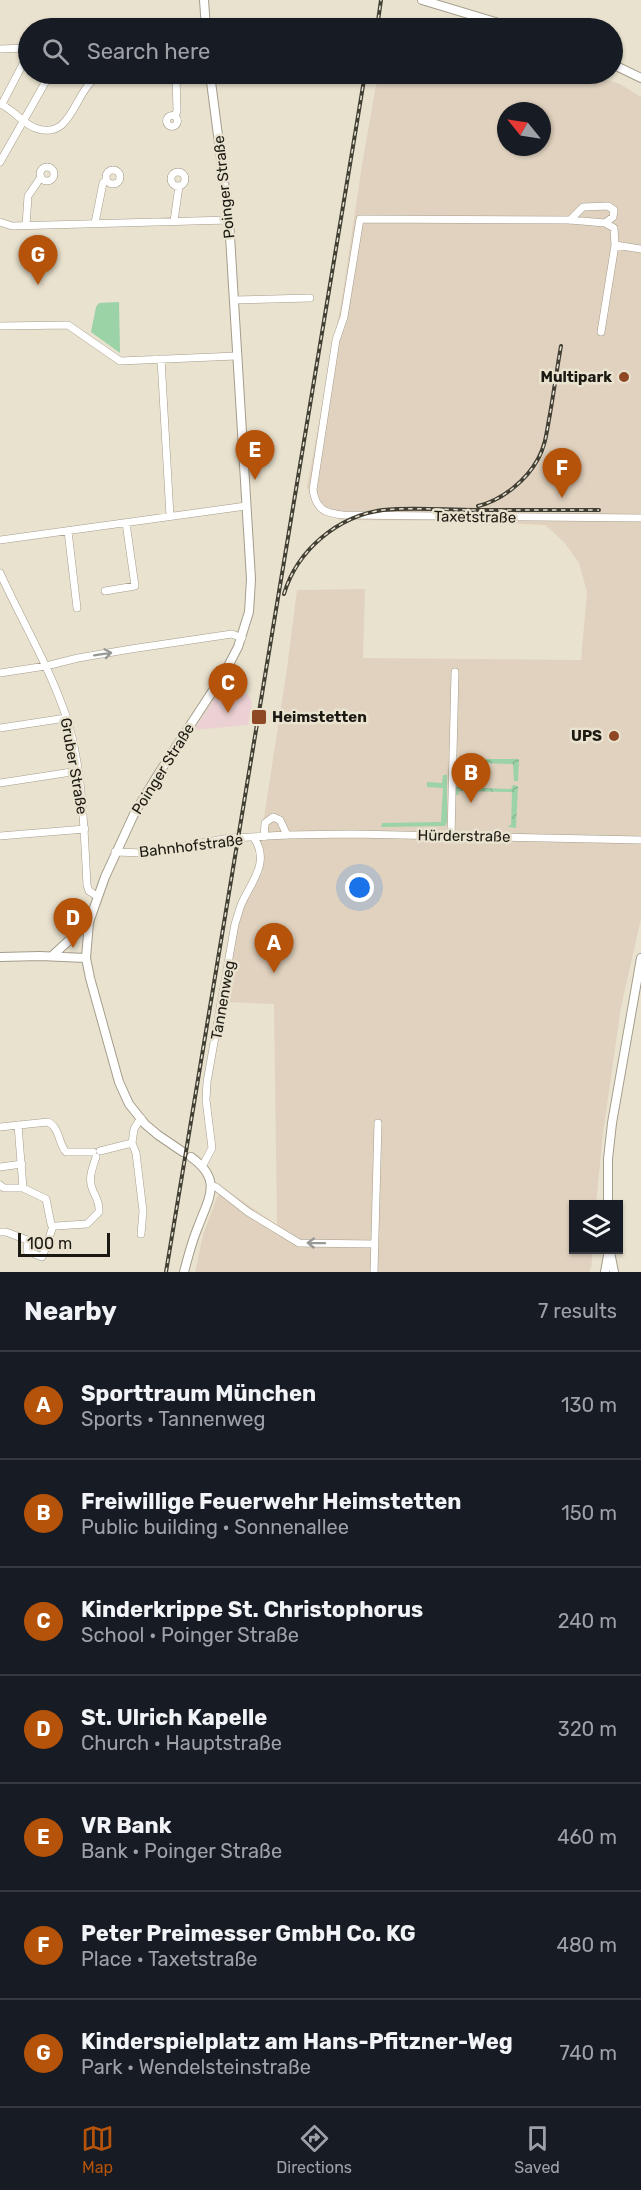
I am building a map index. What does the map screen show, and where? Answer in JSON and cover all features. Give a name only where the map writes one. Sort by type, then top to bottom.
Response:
[{"type":"street","points":[[204,0],[205,18]]},
{"type":"street","points":[[422,0],[482,18]]},
{"type":"street","points":[[0,49],[18,48]]},
{"type":"street","points":[[623,69],[641,78]]},
{"type":"street","points":[[18,73],[1,104],[35,128],[59,127],[67,121],[89,84]]},
{"type":"street","points":[[0,162],[45,84]]},
{"type":"street","points":[[175,116],[177,111],[176,84]]},
{"type":"street","name":"Poinger Straße","points":[[116,852],[147,791],[225,672],[242,638],[249,612],[251,587],[229,220],[211,84]]},
{"type":"street","points":[[26,226],[28,196],[42,177]]},
{"type":"street","points":[[95,223],[103,183],[106,180]]},
{"type":"street","points":[[174,221],[179,186]]},
{"type":"street","points":[[570,220],[583,207],[608,206],[614,210],[613,217],[605,223]]},
{"type":"street","name":"Taxetstraße","points":[[570,220],[360,219],[344,317],[334,356],[313,490],[315,501],[322,509],[332,514],[343,515],[641,518]]},
{"type":"street","points":[[0,222],[12,226],[26,226],[229,220]]},
{"type":"street","points":[[570,220],[605,223],[614,228],[615,245],[602,332]]},
{"type":"street","points":[[615,245],[641,249]]},
{"type":"street","points":[[234,300],[310,298]]},
{"type":"street","points":[[0,326],[68,325],[120,360],[236,356]]},
{"type":"street","points":[[161,359],[170,516]]},
{"type":"street","points":[[0,540],[246,506]]},
{"type":"street","points":[[105,591],[135,586],[126,523]]},
{"type":"street","points":[[68,531],[77,608]]},
{"type":"street","name":"Gruber Straße","points":[[0,573],[46,666],[66,718],[78,771],[85,829],[87,885],[97,896]]},
{"type":"street","points":[[0,673],[46,666],[78,658],[232,634],[242,638]]},
{"type":"street","points":[[451,836],[455,672]]},
{"type":"street","points":[[0,728],[66,718]]},
{"type":"street","points":[[0,783],[78,771]]},
{"type":"street","points":[[264,837],[266,823],[273,817],[280,820],[287,835]]},
{"type":"street","points":[[0,836],[85,829]]},
{"type":"street","name":"Hürderstraße","points":[[254,838],[287,835],[641,840]]},
{"type":"street","name":"Bahnhofstraße","points":[[116,852],[144,853],[207,841],[254,838]]},
{"type":"street","name":"Tannenweg","points":[[203,1166],[212,1148],[206,1100],[207,1082],[235,924],[241,905],[261,868],[261,854],[254,838]]},
{"type":"street","points":[[116,852],[97,896],[89,922],[86,958],[119,1082],[129,1104],[158,1135],[183,1152]]},
{"type":"street","points":[[52,956],[89,922]]},
{"type":"street","points":[[0,957],[86,958]]},
{"type":"street","points":[[608,1200],[608,1160],[612,1123],[641,958]]},
{"type":"street","points":[[141,1118],[134,1129],[132,1143],[136,1154],[143,1211],[144,1224],[141,1234]]},
{"type":"street","points":[[0,1127],[48,1122],[56,1130],[66,1152],[96,1154],[132,1143]]},
{"type":"street","points":[[374,1272],[378,1124]]},
{"type":"street","points":[[18,1125],[23,1188]]},
{"type":"street","points":[[53,1227],[87,1224],[99,1212],[98,1198],[92,1188],[90,1174],[96,1154]]},
{"type":"street","points":[[184,1272],[212,1186],[203,1166],[191,1157]]},
{"type":"street","points":[[0,1167],[21,1164]]},
{"type":"street","points":[[0,1185],[4,1188],[23,1188],[46,1199],[53,1227],[42,1257],[27,1251],[28,1240],[0,1232]]},
{"type":"street","points":[[212,1186],[216,1186],[273,1228],[299,1243],[374,1244]]},
{"type":"street","points":[[605,1272],[608,1254]]},
{"type":"street","points":[[610,1254],[614,1272]]},
{"type":"shaded area","points":[[376,84],[620,84],[641,97],[641,919],[621,1007],[603,1133],[596,1200],[569,1200],[569,1254],[593,1254],[589,1272],[195,1272],[203,1235],[217,1197],[224,1188],[277,1225],[274,1004],[226,1002],[237,925],[243,908],[263,871],[260,843],[297,590],[365,589],[363,658],[581,660],[587,592],[579,563],[564,542],[545,525],[461,521],[342,520],[321,514],[312,501],[307,487],[343,292]]},
{"type":"shaded area","points":[[225,682],[248,695],[252,702],[248,725],[194,730]]},
{"type":"green space","points":[[119,302],[120,353],[91,332],[96,307],[99,303]]},
{"type":"green space","points":[[457,759],[519,759],[518,781],[514,781],[513,764],[481,763],[461,766],[461,777],[456,776]]},
{"type":"green space","points":[[443,775],[447,775],[447,822],[445,826],[381,827],[382,823],[441,822],[443,788],[427,787],[427,782],[442,783]]},
{"type":"green space","points":[[513,785],[518,786],[516,828],[507,827],[511,825],[512,792],[459,791],[456,795],[456,787],[511,789]]},
{"type":"railway","points":[[378,18],[381,0]]},
{"type":"railway","points":[[166,1272],[363,84]]},
{"type":"railway","points":[[478,506],[496,499],[520,482],[538,459],[546,437],[561,346]]},
{"type":"railway","points":[[284,594],[290,578],[309,550],[335,528],[350,519],[366,514],[383,510],[406,509],[599,510]]},
{"type":"place","name":"Kinderspielplatz am Hans-Pfitzner-Weg","points":[[38,285]]},
{"type":"place","name":"Multipark","points":[[624,377]]},
{"type":"place","name":"VR Bank","points":[[255,480]]},
{"type":"place","name":"Peter Preimesser GmbH Co. KG","points":[[562,498]]},
{"type":"place","name":"Kinderkrippe St. Christophorus","points":[[228,713]]},
{"type":"place","name":"Heimstetten","points":[[259,717]]},
{"type":"place","name":"UPS","points":[[614,736]]},
{"type":"place","name":"Freiwillige Feuerwehr Heimstetten","points":[[471,803]]},
{"type":"place","name":"St. Ulrich Kapelle","points":[[73,948]]},
{"type":"place","name":"Sporttraum München","points":[[274,973]]}]
